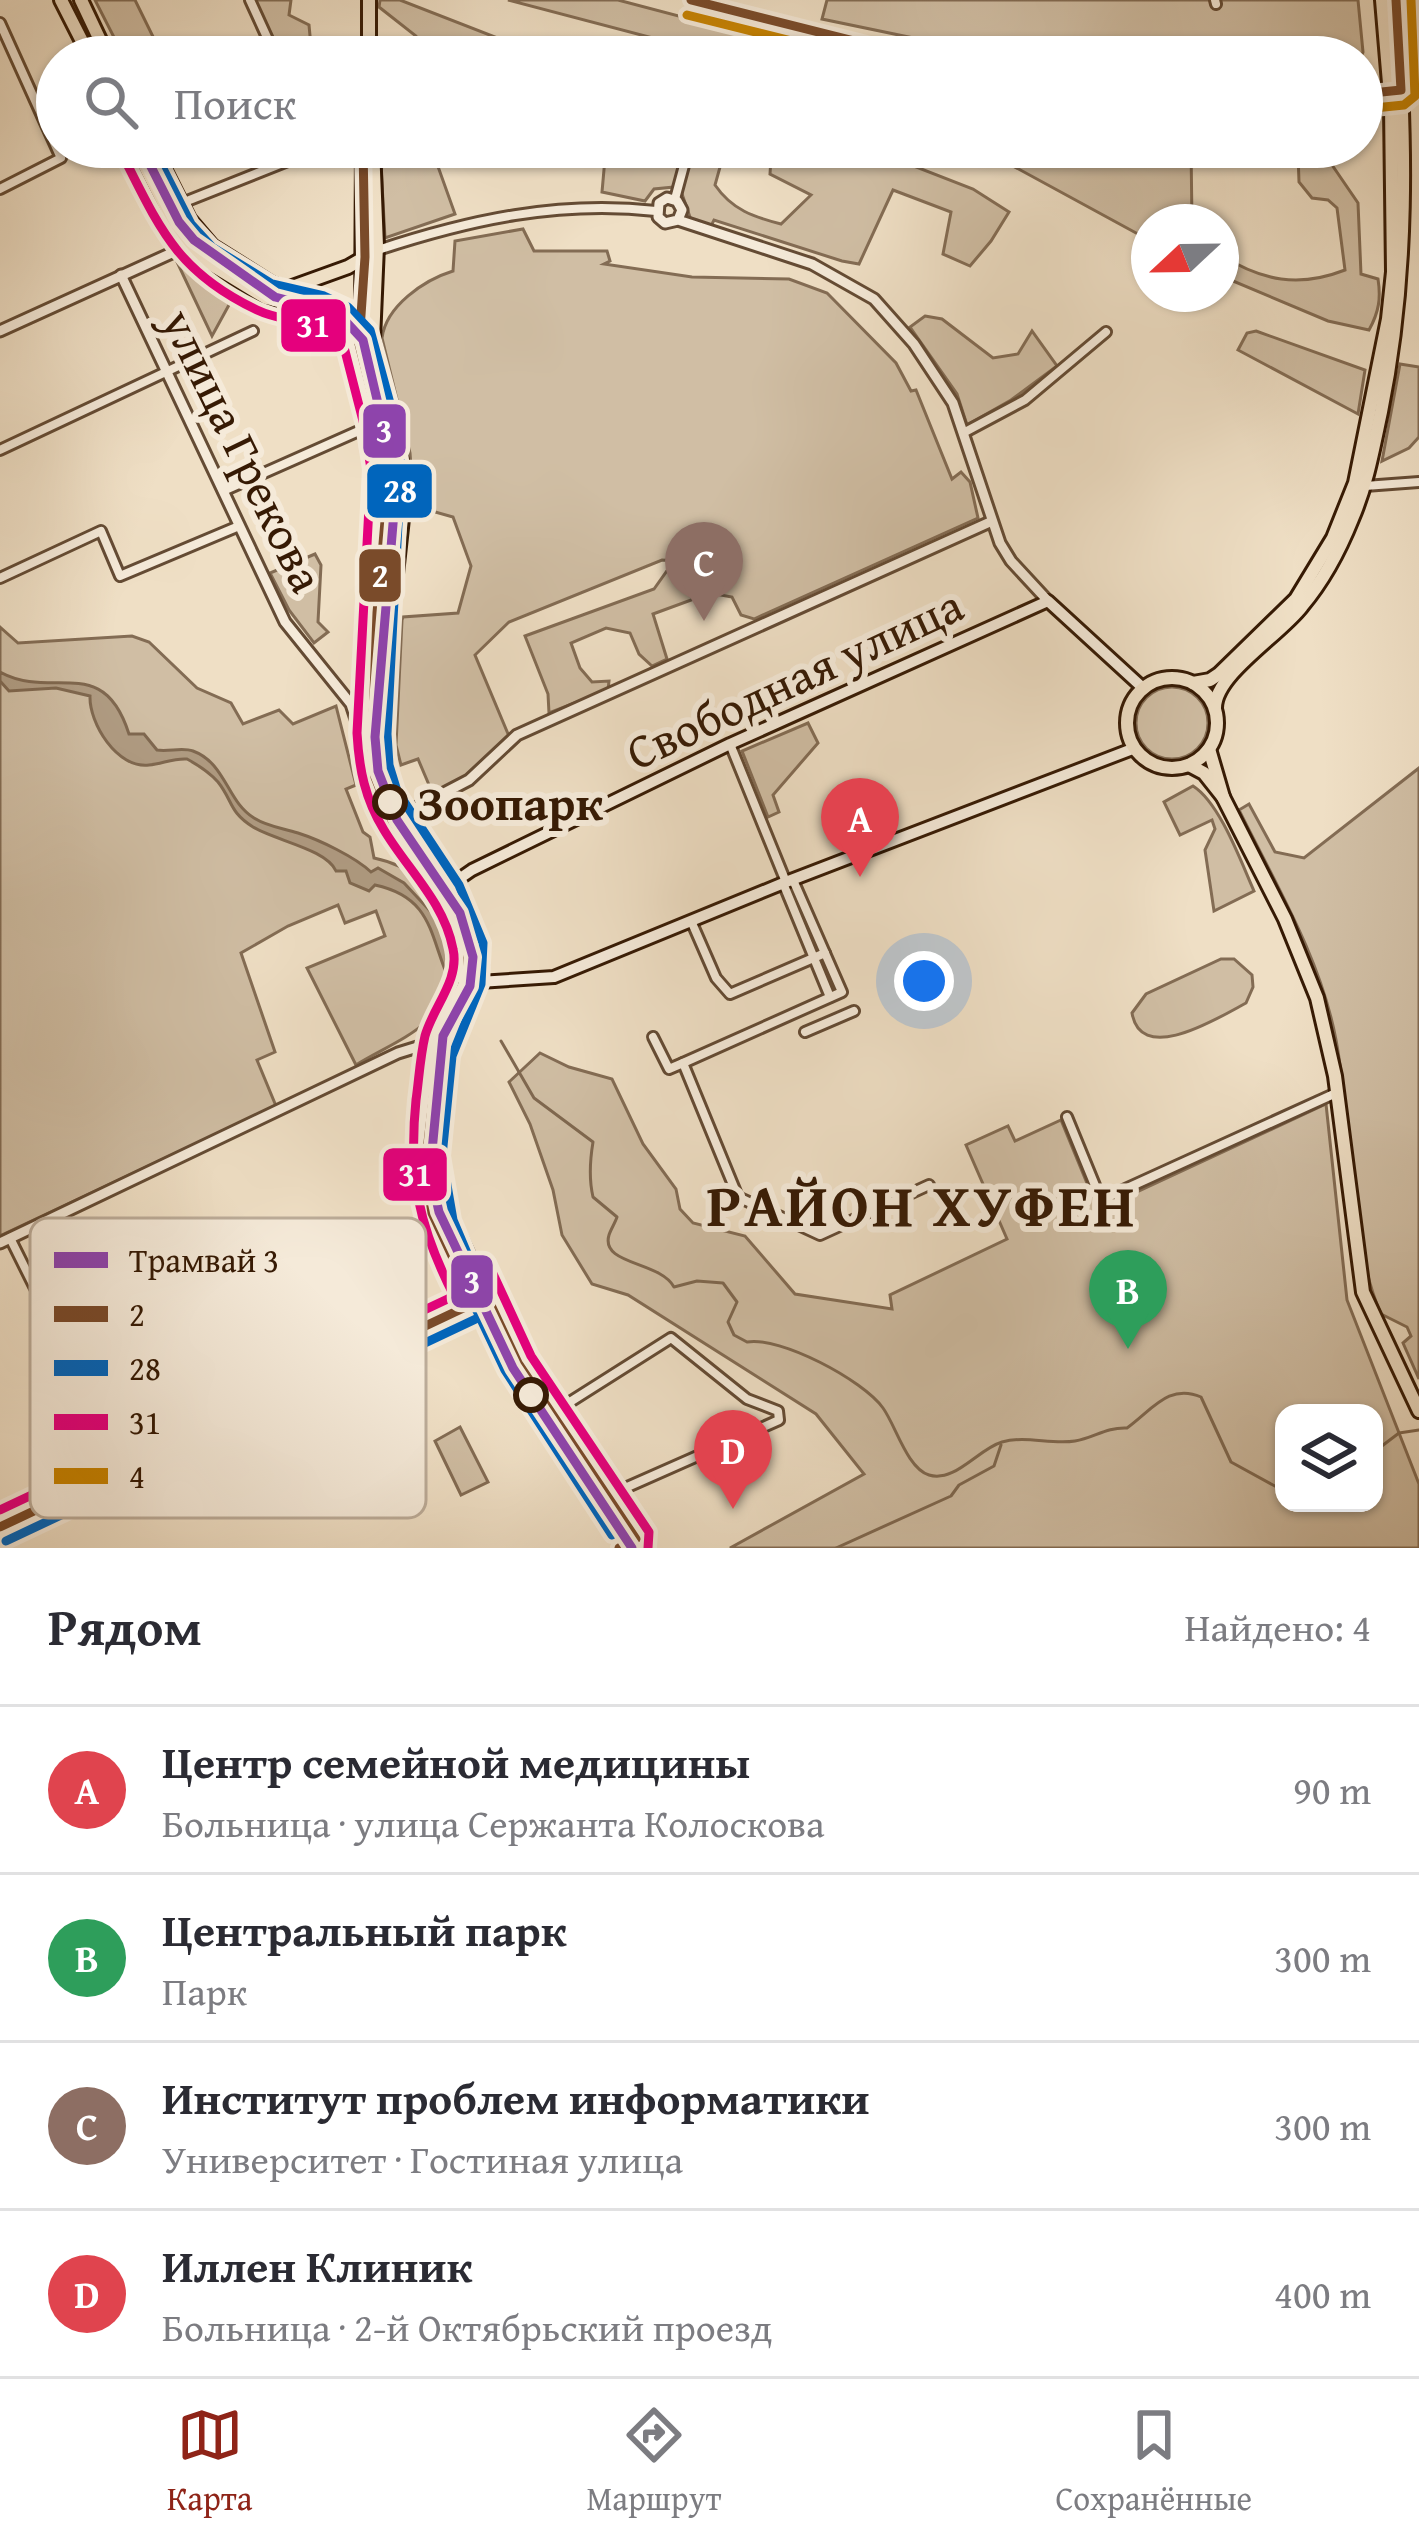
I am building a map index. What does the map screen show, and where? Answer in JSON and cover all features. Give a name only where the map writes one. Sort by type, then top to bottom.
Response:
[{"type":"main road","points":[[61,0],[79,36]]},
{"type":"main road","points":[[81,0],[98,36]]},
{"type":"main road","points":[[365,0],[366,36]]},
{"type":"main road","points":[[691,0],[834,36]]},
{"type":"main road","points":[[1382,0],[1395,91]]},
{"type":"main road","points":[[1396,0],[1392,321],[1366,486],[1341,544],[1307,601],[1218,688],[1217,722],[1209,749],[1223,797],[1285,919],[1327,1029],[1363,1292],[1419,1412]]},
{"type":"main road","points":[[1383,92],[1395,91]]},
{"type":"main road","points":[[152,168],[200,235],[245,268],[286,290],[338,304],[362,322]]},
{"type":"main road","points":[[163,168],[180,204],[187,246],[266,298],[319,310],[341,320],[366,342]]},
{"type":"main road","points":[[365,168],[375,278],[366,342],[401,461],[404,500],[382,730],[398,817]]},
{"type":"main road","points":[[373,168],[371,254],[362,322],[387,498],[377,613],[375,777],[447,886],[464,926],[474,986],[445,1032],[427,1139],[427,1186],[442,1238],[507,1371],[630,1546]]},
{"type":"main road","points":[[187,246],[200,235]]},
{"type":"main road","points":[[286,290],[371,254]]},
{"type":"main road","points":[[319,310],[338,304],[375,278]]},
{"type":"main road","points":[[1193,683],[1219,674],[1281,617],[1321,558],[1355,483],[1383,374]]},
{"type":"main road","points":[[1048,601],[1143,688]]},
{"type":"main road","name":"Свободная улица","points":[[447,886],[730,744],[1048,601]]},
{"type":"main road","points":[[1215,708],[1193,683],[1158,680],[1143,688],[1128,717],[1129,733],[1136,748],[1160,766],[1189,765],[1204,773],[1223,797]]},
{"type":"main road","points":[[474,986],[554,977],[787,881],[1136,748]]},
{"type":"main road","points":[[1189,765],[1209,749]]},
{"type":"main road","points":[[445,1032],[441,1191],[518,1363],[606,1497],[630,1546]]},
{"type":"main road","points":[[426,1326],[488,1297]]},
{"type":"main road","points":[[0,1527],[30,1512]]},
{"type":"street","points":[[250,0],[266,36]]},
{"type":"street","points":[[0,23],[36,103]]},
{"type":"street","points":[[0,188],[41,168]]},
{"type":"street","points":[[180,204],[270,168]]},
{"type":"street","points":[[675,200],[683,168]]},
{"type":"street","points":[[656,211],[663,200],[675,200]]},
{"type":"street","points":[[675,200],[682,209],[678,220]]},
{"type":"street","points":[[371,254],[459,225],[519,213],[592,206],[656,211]]},
{"type":"street","points":[[656,211],[665,224],[678,220],[812,264],[874,299],[914,344],[953,404],[990,522],[1011,561],[1048,601]]},
{"type":"street","points":[[0,331],[187,246]]},
{"type":"street","name":"улица Грекова","points":[[121,275],[285,622],[351,704],[375,777]]},
{"type":"street","points":[[0,450],[253,331]]},
{"type":"street","points":[[964,432],[1025,400],[1106,332]]},
{"type":"street","points":[[224,491],[379,422]]},
{"type":"street","points":[[1366,486],[1419,482]]},
{"type":"street","points":[[398,817],[469,780],[517,735],[990,522]]},
{"type":"street","points":[[0,578],[101,531],[120,576],[239,526]]},
{"type":"street","points":[[730,744],[830,997]]},
{"type":"street","points":[[652,1037],[669,1070],[842,992],[787,881]]},
{"type":"street","points":[[692,923],[716,978],[730,994],[825,952]]},
{"type":"street","points":[[805,1032],[854,1011]]},
{"type":"street","points":[[51,1218],[445,1032]]},
{"type":"street","points":[[683,1063],[738,1197],[820,1234],[929,1185]]},
{"type":"street","points":[[1067,1117],[1101,1200],[1338,1093]]},
{"type":"street","points":[[5,1240],[30,1288]]},
{"type":"street","points":[[550,1415],[670,1338],[747,1400],[781,1416],[606,1497]]},
{"type":"shaded area","points":[[95,0],[135,0],[153,36],[113,36]]},
{"type":"shaded area","points":[[253,0],[291,0],[289,15],[309,25],[310,36],[270,36]]},
{"type":"shaded area","points":[[380,0],[400,0],[492,36],[416,36],[379,7]]},
{"type":"shaded area","points":[[508,0],[618,0],[754,36],[645,36]]},
{"type":"shaded area","points":[[827,0],[1358,0],[1361,36],[904,36],[822,19]]},
{"type":"shaded area","points":[[381,168],[439,168],[455,214],[385,238]]},
{"type":"shaded area","points":[[604,168],[679,168],[674,187],[654,189],[645,201],[602,192]]},
{"type":"shaded area","points":[[687,168],[720,168],[715,185],[729,201],[781,224],[811,195],[770,174],[770,168],[919,168],[973,189],[1009,212],[970,266],[943,254],[951,212],[893,190],[859,264],[714,220],[710,228],[691,220],[681,191]]},
{"type":"shaded area","points":[[1017,168],[1191,168],[1192,204],[1131,204],[1131,230]]},
{"type":"shaded area","points":[[1299,168],[1334,168],[1358,203],[1361,274],[1378,279],[1379,286],[1369,330],[1328,321],[1239,284],[1239,265],[1266,276],[1296,280],[1345,270],[1337,208],[1328,200],[1312,198],[1299,182]]},
{"type":"shaded area","points":[[523,229],[534,251],[607,251],[610,261],[604,264],[692,277],[789,279],[827,293],[896,363],[911,391],[916,390],[952,479],[961,472],[970,482],[978,518],[754,619],[741,615],[732,597],[710,593],[653,614],[667,659],[652,666],[639,654],[630,633],[606,628],[571,643],[580,668],[592,682],[609,681],[608,690],[549,713],[548,694],[525,636],[654,589],[669,568],[711,563],[662,560],[509,622],[475,655],[511,741],[469,780],[435,799],[418,759],[401,765],[396,745],[402,620],[458,613],[471,566],[453,517],[414,506],[410,453],[382,338],[391,315],[408,296],[453,271],[455,241]]},
{"type":"shaded area","points":[[183,259],[217,285],[218,293],[230,303],[212,336],[177,262]]},
{"type":"shaded area","points":[[925,316],[942,319],[993,358],[1018,354],[1032,331],[1057,366],[967,425],[957,394],[910,327]]},
{"type":"shaded area","points":[[1256,331],[1365,370],[1358,414],[1238,350],[1247,333]]},
{"type":"shaded area","points":[[1400,364],[1419,367],[1419,437],[1409,448],[1382,461]]},
{"type":"shaded area","points":[[315,554],[321,565],[318,622],[328,632],[314,643],[289,610],[270,573]]},
{"type":"shaded area","points":[[0,627],[18,643],[132,636],[149,642],[197,688],[231,703],[243,724],[279,710],[293,724],[336,706],[356,785],[346,789],[363,832],[370,837],[374,858],[424,882],[453,923],[458,948],[445,998],[427,1021],[356,1065],[307,968],[385,936],[376,911],[345,923],[338,905],[288,926],[241,953],[275,1052],[257,1060],[276,1106],[0,1236]]},
{"type":"shaded area","points":[[0,672],[20,680],[91,686],[118,709],[129,734],[144,734],[157,750],[189,750],[213,764],[254,818],[316,840],[371,872],[378,868],[404,883],[433,914],[444,937],[454,977],[451,984],[427,922],[409,899],[375,885],[369,891],[350,883],[346,871],[336,871],[322,857],[245,822],[215,779],[187,759],[149,765],[126,760],[100,731],[90,696],[56,688],[9,691],[0,681]]},
{"type":"shaded area","points":[[1172,687],[1197,698],[1208,723],[1197,748],[1172,759],[1147,748],[1136,723],[1147,698]]},
{"type":"shaded area","points":[[808,723],[818,743],[773,795],[779,812],[768,817],[742,751]]},
{"type":"shaded area","points":[[1419,768],[1419,1379],[1403,1343],[1411,1336],[1407,1327],[1381,1314],[1362,1252],[1336,1040],[1320,980],[1239,810],[1249,804],[1275,852],[1304,858]]},
{"type":"shaded area","points":[[1193,786],[1221,819],[1254,891],[1214,911],[1205,850],[1215,829],[1212,820],[1180,835],[1164,802]]},
{"type":"shaded area","points":[[1221,959],[1234,959],[1252,975],[1246,1003],[1165,1037],[1150,1036],[1138,1028],[1132,1013],[1146,994]]},
{"type":"shaded area","points":[[540,1053],[612,1079],[643,1144],[676,1189],[680,1209],[693,1223],[745,1236],[795,1294],[892,1309],[890,1295],[1007,1239],[966,1145],[1008,1126],[1015,1141],[1061,1120],[1098,1210],[1326,1104],[1347,1300],[1419,1484],[1419,1548],[730,1548],[864,1474],[816,1414],[628,1295],[592,1284],[562,1235],[553,1190],[530,1124],[509,1082]]},
{"type":"shaded area","points":[[460,1427],[488,1482],[461,1495],[435,1441]]},
{"type":"waterway","points":[[501,1041],[534,1098],[593,1142],[593,1197],[617,1217],[609,1235],[613,1252],[657,1272],[674,1287],[697,1281],[723,1283],[737,1302],[728,1322],[734,1335],[799,1353],[858,1385],[883,1408],[921,1471],[948,1474],[1011,1440],[1075,1441],[1127,1428],[1161,1400],[1179,1393],[1201,1397],[1231,1462],[1275,1486]]},
{"type":"waterway","points":[[1383,1445],[1399,1433],[1419,1430]]},
{"type":"waterway","points":[[836,1548],[951,1496],[959,1485],[994,1466],[1001,1445]]},
{"type":"tram line","name":"3","points":[[152,168],[179,222],[194,240],[275,297],[338,313],[363,340],[392,463],[394,512],[375,737],[378,771],[397,820],[460,913],[473,957],[470,986],[443,1036],[430,1172],[439,1212],[513,1368],[632,1548]]},
{"type":"transit line","name":"2","points":[[691,0],[834,36]]},
{"type":"transit line","name":"2","points":[[1383,92],[1401,90],[1396,0]]},
{"type":"transit line","name":"4","points":[[1383,107],[1404,105],[1415,96],[1411,0]]},
{"type":"transit line","name":"4","points":[[687,15],[772,36]]},
{"type":"transit line","name":"31","points":[[129,168],[174,246],[208,280],[257,310],[323,329],[343,343],[371,469],[357,733],[361,771],[377,818],[434,901],[453,949],[453,972],[423,1044],[416,1100],[415,1178],[423,1218]]},
{"type":"transit line","name":"28","points":[[163,168],[191,224],[212,247],[272,284],[348,307],[370,330],[394,418],[401,467],[389,765],[397,791],[459,885],[483,943],[481,984],[452,1056],[442,1156],[453,1220],[489,1305],[480,1317],[426,1343]]},
{"type":"transit line","name":"2","points":[[363,168],[365,257],[359,344],[379,422],[387,498],[377,613],[375,777],[392,820],[443,890],[468,942],[468,985],[440,1040],[425,1168],[432,1213],[474,1303],[426,1326]]},
{"type":"transit line","name":"31","points":[[426,1230],[454,1296],[426,1309]]},
{"type":"transit line","name":"31","points":[[488,1263],[531,1356],[649,1532],[648,1548]]},
{"type":"transit line","name":"2","points":[[475,1271],[518,1363],[636,1539],[619,1548]]},
{"type":"transit line","name":"28","points":[[460,1275],[505,1370],[612,1535]]},
{"type":"transit line","name":"31","points":[[0,1510],[30,1496]]},
{"type":"transit line","name":"2","points":[[0,1527],[30,1513]]},
{"type":"transit line","name":"28","points":[[6,1541],[55,1518]]},
{"type":"place","name":"Институт проблем информатики","points":[[704,621]]},
{"type":"place","name":"Зоопарк","points":[[390,802]]},
{"type":"place","name":"Центр семейной медицины","points":[[860,877]]},
{"type":"place","name":"Центральный парк","points":[[1128,1349]]},
{"type":"place","name":"Иллен Клиник","points":[[733,1509]]},
{"type":"district","name":"РАЙОН ХУФЕН","points":[[922,1204]]}]
